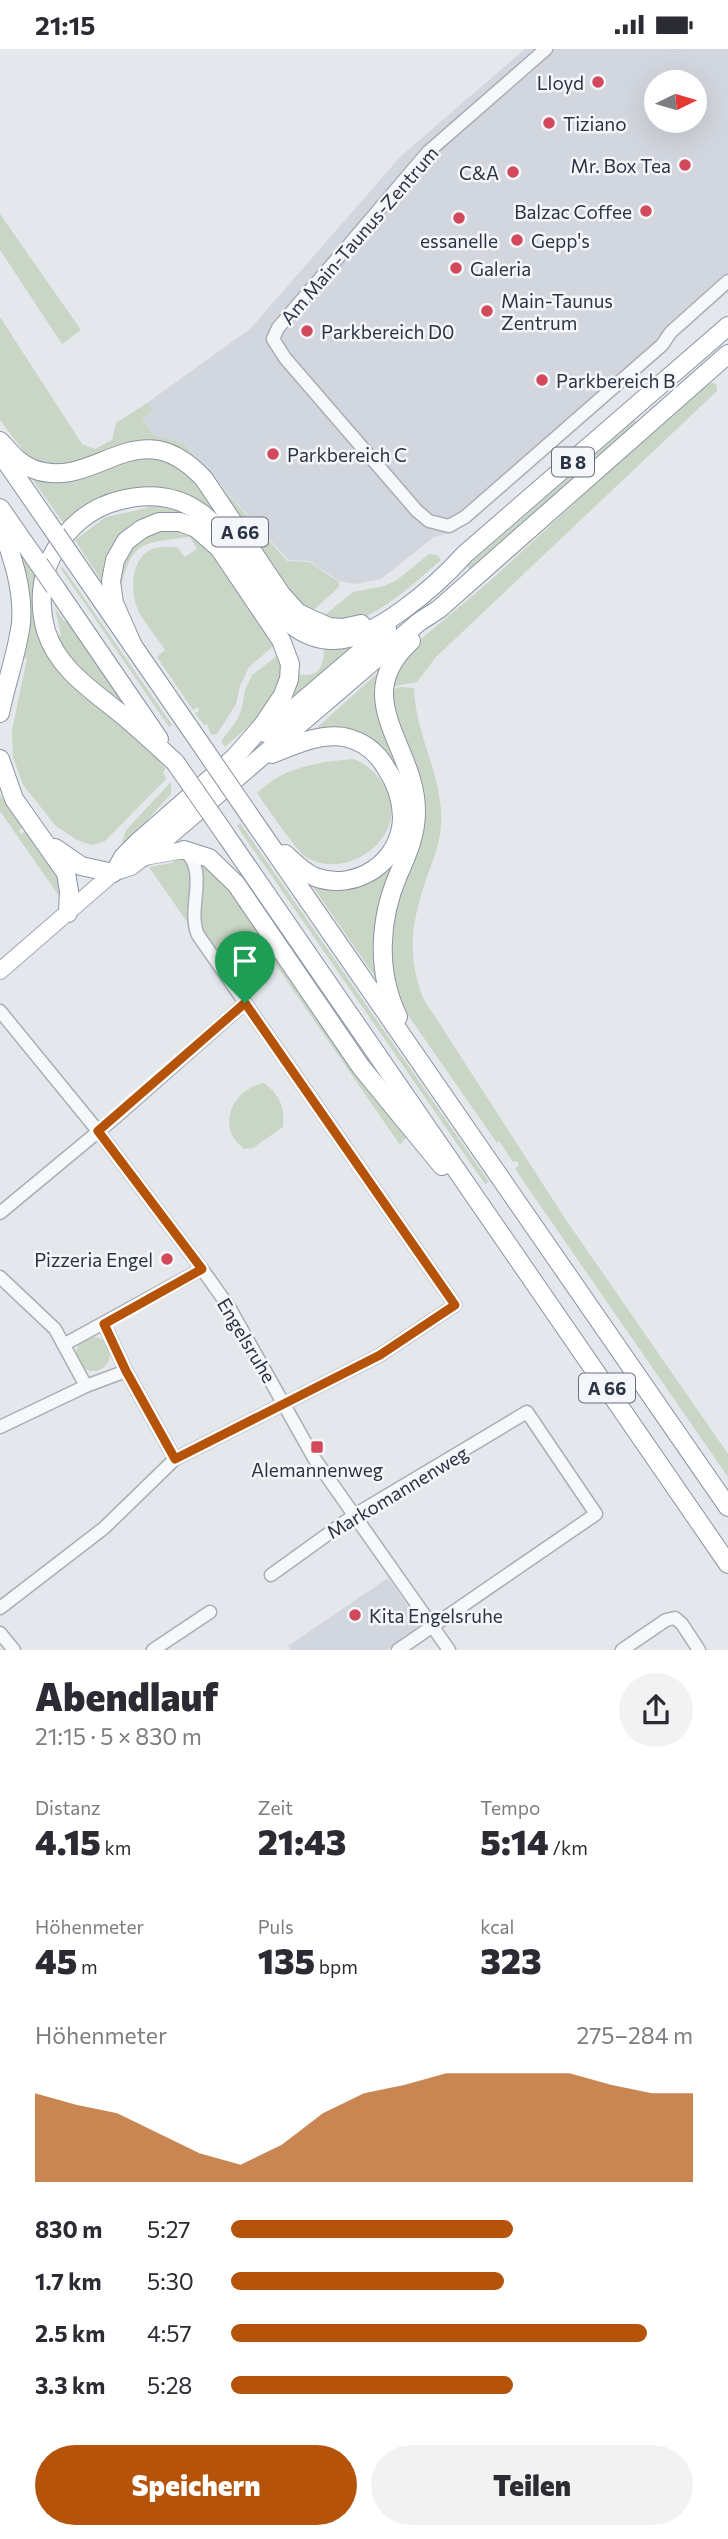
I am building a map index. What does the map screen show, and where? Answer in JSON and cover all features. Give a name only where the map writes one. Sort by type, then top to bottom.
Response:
[{"type":"highway","name":"B 8","points":[[115,872],[123,857],[138,842],[234,757],[247,749],[389,627],[465,554],[728,326]]},
{"type":"highway","name":"B 8","points":[[144,856],[419,622],[439,609],[728,354]]},
{"type":"highway","name":"A 66","points":[[0,441],[21,463],[46,472],[77,470],[133,450],[163,451],[176,456],[192,466],[204,479],[289,604],[310,620],[329,627],[350,627],[378,616],[444,565],[465,554]]},
{"type":"highway","name":"A 66","points":[[0,453],[728,1507]]},
{"type":"highway","name":"A 66","points":[[175,762],[67,669],[54,650],[46,628],[42,590],[48,563],[68,531],[92,511],[124,499],[148,496],[165,498],[195,509],[213,523],[235,548],[284,618],[297,629],[321,639],[340,640],[357,636],[382,624],[422,594]]},
{"type":"highway","name":"A 66","points":[[0,507],[726,1564]]},
{"type":"highway","points":[[133,646],[114,603],[111,581],[115,560],[126,541],[142,529],[169,521],[188,524],[204,533],[219,548],[281,640],[290,664],[284,695],[263,725],[234,757]]},
{"type":"highway","points":[[0,522],[15,568],[21,610],[17,644],[0,713]]},
{"type":"highway","points":[[422,1064],[393,1005],[384,972],[382,938],[385,913],[411,842],[416,811],[412,779],[386,717],[383,692],[395,659],[439,609]]},
{"type":"highway","points":[[250,816],[280,850],[302,869],[313,876],[338,881],[359,878],[376,869],[388,858],[400,831],[401,803],[390,774],[382,760],[371,749],[357,741],[344,737],[317,738],[262,758]]},
{"type":"highway","points":[[0,759],[14,799],[68,878],[68,913]]},
{"type":"highway","points":[[41,837],[81,866],[115,872]]},
{"type":"highway","points":[[184,850],[209,858],[236,884],[361,1067],[425,1147],[491,1220]]},
{"type":"main road","points":[[144,856],[184,850]]},
{"type":"main road","name":"B 8","points":[[115,872],[131,867],[144,856]]},
{"type":"main road","points":[[1,967],[115,872]]},
{"type":"street","name":"Am Main-Taunus-Zentrum","points":[[546,49],[424,157],[278,328],[273,339],[285,358],[417,511],[429,521],[449,526],[461,520],[485,500],[662,345],[671,332],[728,281]]},
{"type":"street","points":[[0,1608],[104,1528],[175,1459],[380,1355],[455,1305],[196,930],[194,919],[197,871],[191,855],[184,850]]},
{"type":"street","points":[[0,1213],[245,1003]]},
{"type":"street","name":"Engelsruhe","points":[[0,1011],[98,1131],[229,1307],[314,1458],[449,1650]]},
{"type":"street","points":[[65,1344],[202,1269]]},
{"type":"street","points":[[0,1277],[55,1329],[86,1386]]},
{"type":"street","points":[[104,1324],[126,1371],[175,1459]]},
{"type":"street","points":[[0,1427],[86,1386],[126,1371]]},
{"type":"street","name":"Markomannenweg","points":[[271,1575],[353,1515],[527,1412],[596,1514],[433,1626]]},
{"type":"street","points":[[153,1650],[210,1612]]},
{"type":"street","points":[[622,1650],[666,1620],[675,1618],[699,1650]]},
{"type":"street","points":[[398,1650],[433,1626]]},
{"type":"street","points":[[0,1633],[14,1650]]},
{"type":"shaded area","name":"Main-Taunus Zentrum","points":[[525,49],[728,49],[728,292],[455,532],[434,537],[381,579],[356,584],[339,581],[309,561],[288,560],[183,443],[155,436],[142,419],[153,410],[147,403],[250,329],[401,156]]},
{"type":"shaded area","name":"Kita Engelsruhe","points":[[388,1578],[422,1626],[387,1650],[291,1650],[288,1646]]},
{"type":"green space","points":[[0,214],[81,330],[62,344],[0,250]]},
{"type":"green space","points":[[0,317],[82,444],[95,449],[112,440],[116,423],[147,403],[153,410],[142,419],[155,436],[183,443],[287,561],[309,562],[339,582],[339,587],[308,615],[296,604],[186,455],[96,458],[51,468],[30,460],[0,420]]},
{"type":"green space","points":[[716,384],[717,391],[436,657],[417,682],[391,687],[398,666],[414,645],[490,581],[706,385]]},
{"type":"green space","points":[[634,421],[635,424],[470,569],[467,566]]},
{"type":"green space","points":[[135,456],[166,459],[191,474],[235,539],[146,490],[126,491],[68,523],[63,522],[27,472]]},
{"type":"green space","points":[[147,506],[184,511],[204,522],[228,547],[268,604],[291,631],[284,637],[225,549],[200,526],[186,519],[170,516],[153,518],[127,532],[112,553],[106,588],[75,540],[106,517]]},
{"type":"green space","points":[[174,526],[203,537],[277,643],[249,667],[240,686],[236,704],[217,734],[211,735],[207,724],[204,725],[195,713],[199,711],[198,707],[193,710],[157,657],[165,650],[142,617],[134,597],[133,580],[141,557],[155,548],[177,547],[185,557],[197,549],[190,537],[160,541],[140,548],[129,563],[120,593],[120,559],[142,534]]},
{"type":"green space","points":[[429,554],[437,555],[441,560],[381,608],[355,620],[339,622],[320,619],[353,592],[384,586],[397,580]]},
{"type":"green space","points":[[25,560],[38,579],[38,623],[166,769],[163,771],[166,779],[105,841],[92,845],[77,840],[56,826],[23,785],[13,757],[12,730],[27,659],[24,658],[30,617],[21,562]]},
{"type":"green space","points":[[62,566],[172,725],[169,727],[61,569]]},
{"type":"green space","points":[[55,608],[64,621],[67,620],[125,703],[123,705],[80,675],[54,638],[61,635]]},
{"type":"green space","points":[[352,643],[353,646],[290,700],[296,674],[311,674],[319,669],[324,645]]},
{"type":"green space","points":[[282,652],[284,680],[261,715],[225,747],[221,741],[237,720],[252,675]]},
{"type":"green space","points":[[382,669],[378,713],[381,726],[404,776],[411,802],[411,819],[381,912],[378,939],[380,984],[309,881],[336,885],[358,883],[377,875],[392,862],[402,844],[406,824],[405,800],[397,775],[384,753],[369,739],[350,732],[310,734]]},
{"type":"green space","points":[[400,687],[414,688],[419,723],[441,808],[439,838],[418,908],[413,937],[414,966],[423,998],[566,1220],[728,1454],[728,1477],[515,1169],[519,1165],[517,1161],[513,1162],[499,1141],[497,1143],[401,1005],[392,977],[390,925],[424,812],[419,773],[392,710],[392,690]]},
{"type":"green space","points":[[353,759],[369,768],[382,782],[391,800],[391,818],[385,834],[373,848],[358,858],[341,864],[323,864],[301,853],[257,793],[278,777],[302,767]]},
{"type":"green space","points":[[171,782],[171,794],[119,851],[126,830]]},
{"type":"green space","points":[[0,795],[23,827],[19,831],[22,834],[26,831],[55,862],[63,890],[59,896],[0,811]]},
{"type":"green space","points":[[240,823],[489,1182],[485,1184],[237,826]]},
{"type":"green space","points":[[181,855],[192,868],[192,929],[149,867],[172,863]]},
{"type":"green space","points":[[197,858],[227,880],[407,1136],[400,1145],[267,952],[248,964],[236,945],[219,956],[199,925]]},
{"type":"green space","points":[[264,1083],[280,1102],[283,1127],[253,1148],[244,1149],[232,1135],[232,1109],[248,1089]]},
{"type":"green space","points":[[93,1337],[105,1342],[110,1354],[105,1366],[93,1371],[81,1366],[76,1354],[81,1342]]},
{"type":"place","name":"Lloyd","points":[[598,82]]},
{"type":"place","name":"Tiziano","points":[[549,123]]},
{"type":"place","name":"Mr. Box Tea","points":[[685,165]]},
{"type":"place","name":"C&A","points":[[513,172]]},
{"type":"place","name":"Balzac Coffee","points":[[646,211]]},
{"type":"place","name":"essanelle","points":[[459,218]]},
{"type":"place","name":"Gepp's","points":[[517,240]]},
{"type":"place","name":"Galeria","points":[[456,268]]},
{"type":"place","name":"Main-Taunus Zentrum","points":[[487,311]]},
{"type":"place","name":"Parkbereich D0","points":[[307,331]]},
{"type":"place","name":"Parkbereich B","points":[[542,380]]},
{"type":"place","name":"Parkbereich C","points":[[273,454]]},
{"type":"place","name":"Pizzeria Engel","points":[[167,1259]]},
{"type":"place","name":"Alemannenweg","points":[[317,1447]]},
{"type":"place","name":"Kita Engelsruhe","points":[[355,1615]]},
{"type":"route","points":[[245,1003],[455,1305],[380,1355],[175,1459],[126,1371],[104,1324],[202,1269],[98,1131],[245,1003]]}]
